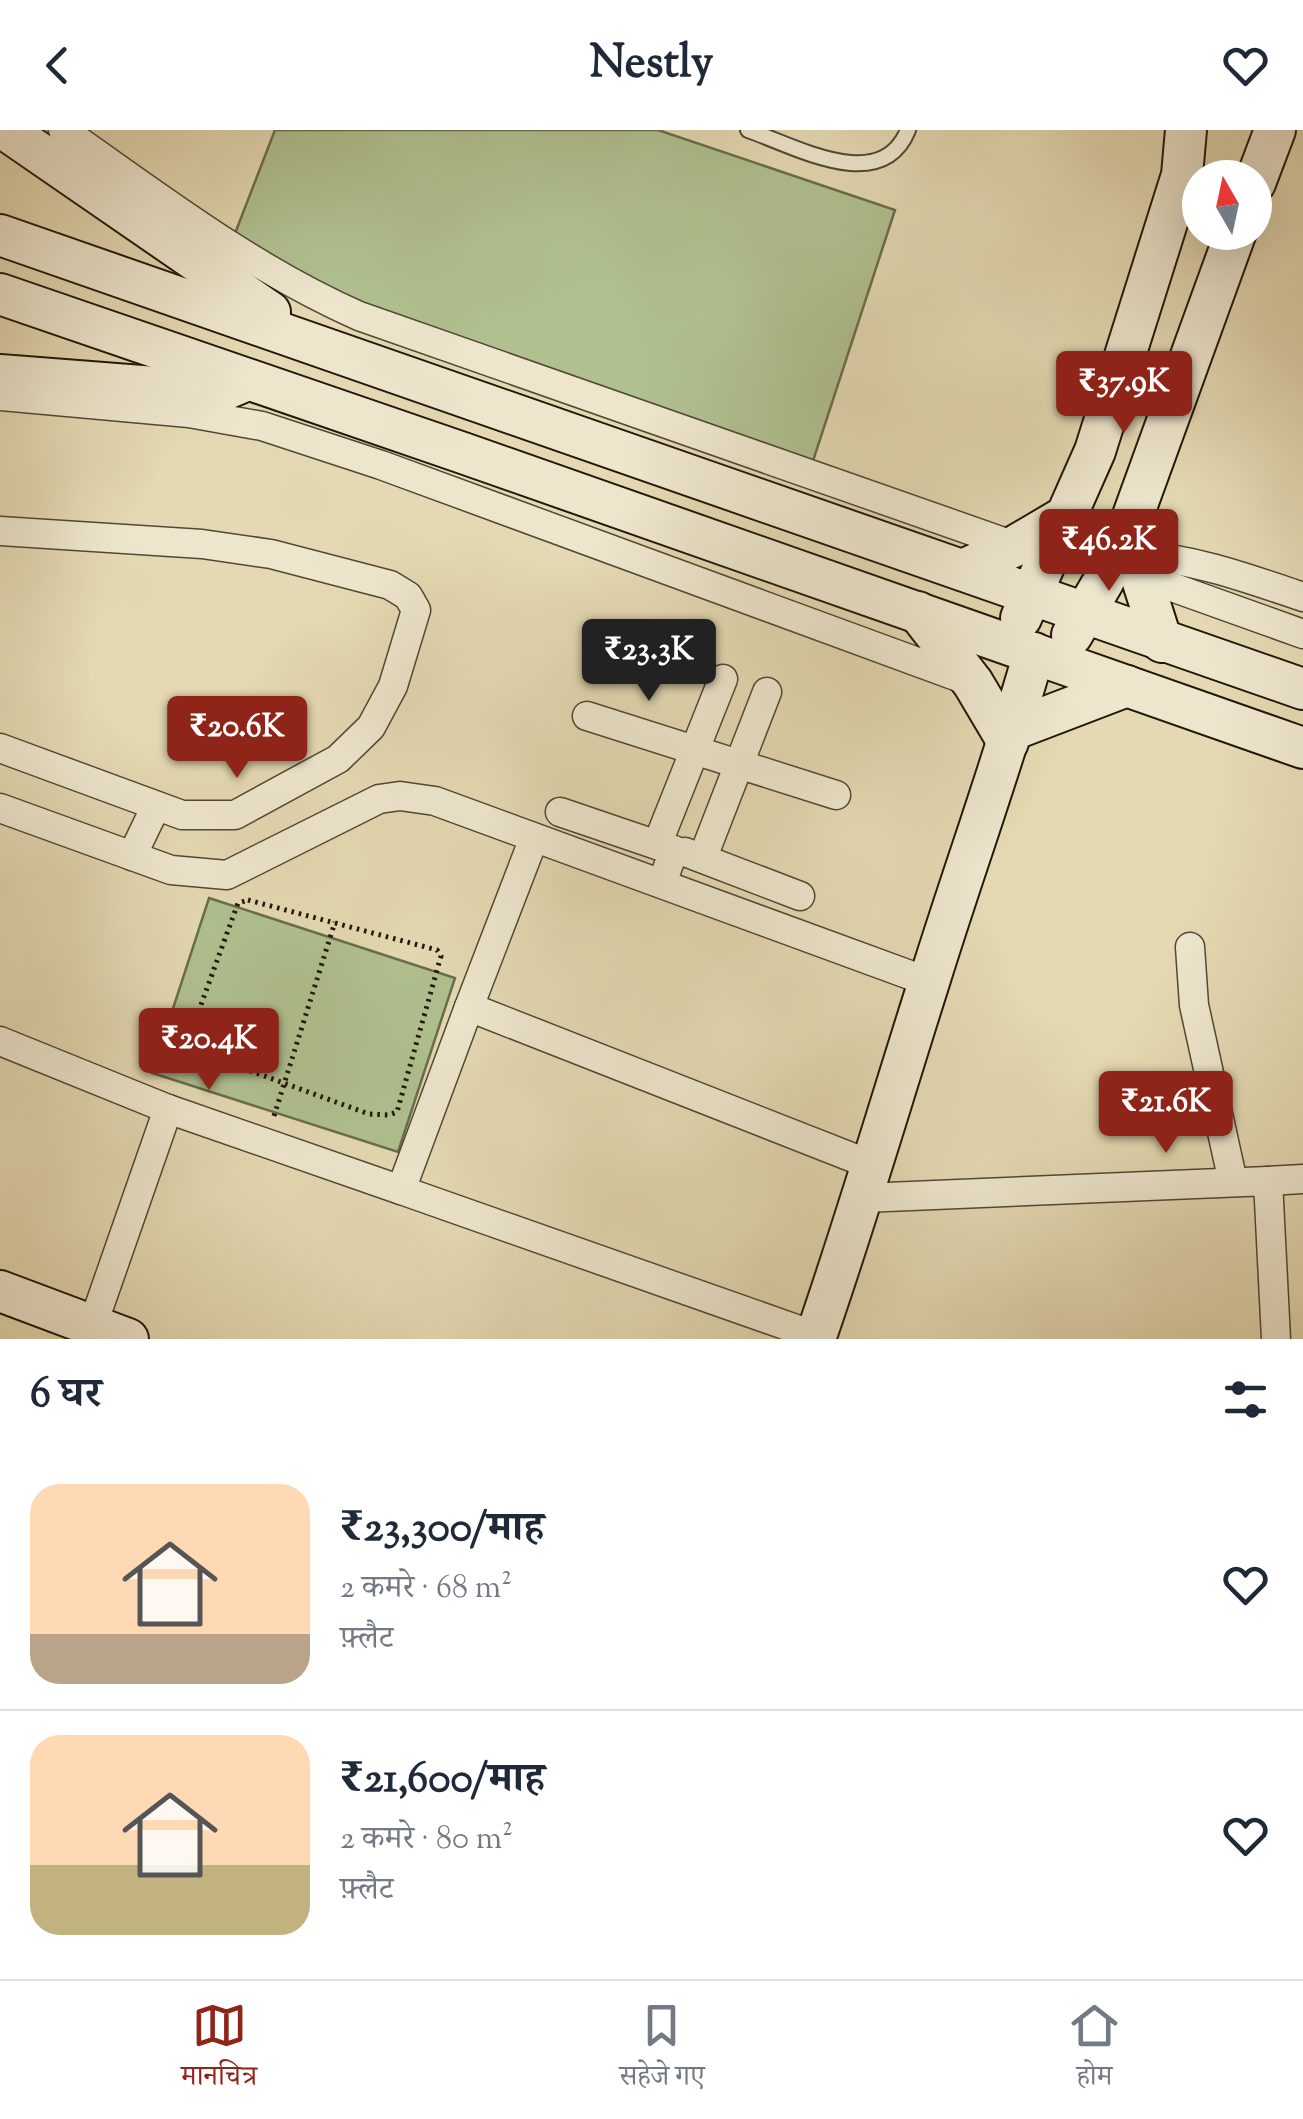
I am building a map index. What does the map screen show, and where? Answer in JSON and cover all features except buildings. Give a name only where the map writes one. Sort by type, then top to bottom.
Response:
[{"type":"main road","points":[[6,130],[312,342]]},
{"type":"main road","points":[[816,1337],[1010,736],[1033,653],[1032,595],[1095,451],[1182,175],[1186,130]]},
{"type":"main road","points":[[1264,160],[1275,130]]},
{"type":"main road","points":[[0,234],[1303,690]]},
{"type":"main road","points":[[1033,653],[1083,615],[1136,552],[1230,250]]},
{"type":"main road","points":[[0,294],[1303,748]]},
{"type":"main road","points":[[0,374],[218,392],[249,379]]},
{"type":"main road","points":[[963,570],[1066,516]]},
{"type":"main road","points":[[1136,552],[1162,642]]},
{"type":"main road","points":[[918,612],[1010,736]]},
{"type":"main road","points":[[1010,736],[1127,686]]},
{"type":"main road","points":[[0,1291],[110,1333]]},
{"type":"street","points":[[63,130],[248,257],[301,290],[359,316],[1015,546]]},
{"type":"street","points":[[0,396],[189,412],[262,426],[381,465],[973,683]]},
{"type":"street","points":[[0,531],[202,544],[270,554],[390,585],[408,596],[416,610],[394,686],[371,727],[338,759],[235,815],[182,815],[0,748]]},
{"type":"street","points":[[1136,552],[1208,565],[1303,596]]},
{"type":"street","points":[[1136,552],[1303,634]]},
{"type":"street","points":[[662,882],[666,847],[694,748],[723,679]]},
{"type":"street","points":[[703,856],[766,692]]},
{"type":"street","points":[[588,716],[836,796]]},
{"type":"street","points":[[0,808],[172,870],[227,875],[378,799],[400,796],[435,801],[928,982]]},
{"type":"street","points":[[132,856],[156,806]]},
{"type":"street","points":[[560,812],[703,856],[800,896]]},
{"type":"street","points":[[401,1190],[534,838]]},
{"type":"street","points":[[1190,948],[1194,1005],[1233,1182]]},
{"type":"street","points":[[469,1007],[868,1182],[1303,1179]]},
{"type":"street","points":[[0,1042],[168,1109],[816,1337]]},
{"type":"street","points":[[110,1333],[168,1109]]},
{"type":"street","points":[[1268,1181],[1276,1339]]},
{"type":"lane","points":[[748,130],[848,165],[876,164],[902,146],[908,130]]},
{"type":"path","points":[[248,900],[420,942],[437,950],[441,956],[397,1112],[389,1116],[369,1114],[284,1081],[190,1050],[190,1035],[238,903],[248,900]]},
{"type":"path","points":[[266,1143],[335,922]]},
{"type":"green space","points":[[275,130],[658,130],[895,210],[813,461],[323,294],[234,236]]},
{"type":"green space","points":[[209,898],[455,978],[398,1152],[152,1073]]}]
